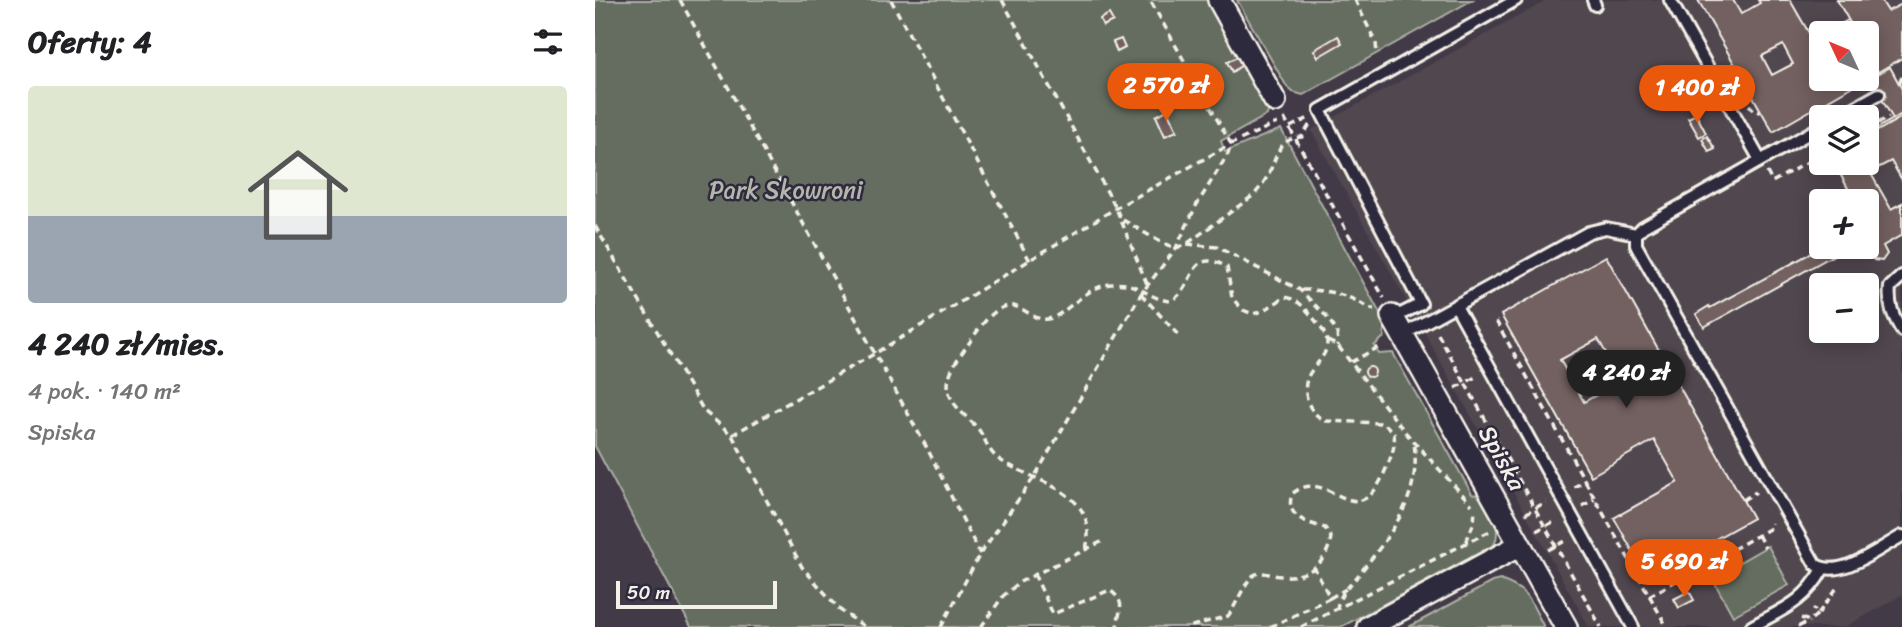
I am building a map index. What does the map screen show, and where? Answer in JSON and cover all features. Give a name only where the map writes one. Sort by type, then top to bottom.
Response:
[{"type":"street","points":[[1219,0],[1280,109]]},
{"type":"street","name":"Spiska","points":[[1390,316],[1527,539],[1566,627]]},
{"type":"street","points":[[1368,627],[1527,539]]},
{"type":"lane","points":[[1390,316],[1420,304],[1320,110],[1516,0]]},
{"type":"lane","points":[[1670,0],[1760,160]]},
{"type":"lane","points":[[1859,105],[1879,94]]},
{"type":"lane","points":[[1809,133],[1643,227],[1636,234],[1636,245],[1810,556],[1823,569],[1841,570],[1902,536]]},
{"type":"lane","points":[[1390,316],[1430,320],[1589,232],[1606,229],[1636,234]]},
{"type":"lane","points":[[1902,276],[1890,287],[1889,299],[1891,312],[1902,331]]},
{"type":"lane","points":[[1456,306],[1633,627]]},
{"type":"lane","points":[[1751,627],[1798,601],[1812,588],[1823,569]]},
{"type":"path","points":[[680,0],[928,450],[980,554]]},
{"type":"path","points":[[891,0],[1030,261]]},
{"type":"path","points":[[1002,0],[1116,208],[1147,284]]},
{"type":"path","points":[[1150,0],[1231,144]]},
{"type":"path","points":[[1355,0],[1376,43],[1377,54]]},
{"type":"path","points":[[1899,83],[1902,77]]},
{"type":"path","points":[[732,435],[874,354],[1116,208],[1231,144],[1280,109],[1390,316]]},
{"type":"path","points":[[1121,219],[1176,248],[1187,244],[1254,195],[1271,170],[1276,152],[1283,143],[1302,137],[1314,115],[1290,127]]},
{"type":"path","points":[[1879,122],[1889,117]]},
{"type":"path","points":[[941,627],[980,554],[1035,475],[1142,292],[1176,248],[1231,144]]},
{"type":"path","points":[[1760,160],[1772,182],[1809,161]]},
{"type":"path","points":[[595,226],[704,411],[732,435],[802,567],[840,610],[865,627]]},
{"type":"path","points":[[1187,244],[1217,247],[1300,290],[1338,331],[1338,346]]},
{"type":"path","points":[[1086,549],[1090,531],[1080,508],[1035,475],[999,460],[990,452],[979,430],[955,405],[948,393],[947,379],[951,369],[986,321],[997,310],[1006,306],[1016,306],[1046,320],[1057,316],[1087,291],[1126,283],[1142,292],[1170,301],[1182,293],[1198,265],[1209,260],[1227,267],[1230,272],[1232,298],[1243,310],[1253,314],[1285,297],[1295,299],[1322,330],[1327,341],[1324,353],[1314,365],[1304,386],[1310,408],[1326,421],[1380,423],[1387,426],[1394,434],[1393,454],[1374,494],[1363,501],[1346,499],[1318,486],[1307,485],[1292,494],[1291,508],[1296,516],[1325,528],[1331,537],[1329,548],[1315,569],[1294,576],[1261,573],[1253,575],[1228,616],[1188,627]]},
{"type":"path","points":[[1300,290],[1339,293],[1390,316]]},
{"type":"path","points":[[1142,292],[1179,336]]},
{"type":"path","points":[[1430,320],[1601,627]]},
{"type":"path","points":[[1496,321],[1585,481]]},
{"type":"path","points":[[1327,341],[1338,346],[1414,442],[1475,509]]},
{"type":"path","points":[[1351,362],[1379,347]]},
{"type":"path","points":[[1465,383],[1491,369]]},
{"type":"path","points":[[1361,377],[1367,374]]},
{"type":"path","points":[[1337,610],[1337,604],[1346,589],[1382,546],[1408,504],[1416,457],[1414,442]]},
{"type":"path","points":[[1301,627],[1467,541],[1474,523],[1477,495]]},
{"type":"path","points":[[1595,499],[1667,627]]},
{"type":"path","points":[[1525,514],[1535,508]]},
{"type":"path","points":[[1649,596],[1771,528],[1774,517],[1785,512]]},
{"type":"path","points":[[1527,539],[1545,527]]},
{"type":"path","points":[[1758,535],[1765,548]]},
{"type":"path","points":[[981,627],[1003,596],[1020,582],[1105,540]]},
{"type":"path","points":[[1707,564],[1715,576]]},
{"type":"path","points":[[1315,569],[1329,598]]},
{"type":"path","points":[[1818,614],[1843,578],[1841,570]]},
{"type":"path","points":[[1034,574],[1053,614],[1110,590],[1122,605],[1117,627]]},
{"type":"path","points":[[1270,627],[1346,589]]},
{"type":"path","points":[[1798,627],[1809,621]]},
{"type":"shaded area","points":[[1548,0],[1902,0],[1902,595],[1845,627],[1589,627],[1311,130]]},
{"type":"green space","name":"Park Skowroni","points":[[595,0],[1210,0],[1270,105],[1267,115],[1221,141],[1225,152],[1281,129],[1384,321],[1384,337],[1374,346],[1379,354],[1393,353],[1472,494],[1481,496],[1496,526],[1494,545],[1341,627],[691,627],[595,446]]},
{"type":"green space","points":[[1237,0],[1472,0],[1303,95],[1287,87]]},
{"type":"green space","points":[[1768,546],[1789,585],[1733,616],[1712,578]]},
{"type":"green space","points":[[1500,580],[1518,588],[1528,597],[1544,627],[1409,627],[1492,582]]},
{"type":"building","points":[[1698,0],[1733,0],[1741,14],[1760,3],[1758,0],[1790,0],[1809,33],[1809,91],[1844,91],[1820,105],[1809,105],[1809,111],[1773,132]],"holes":[[[1783,45],[1793,64],[1772,75],[1762,56]]]},
{"type":"building","points":[[1837,0],[1881,0],[1888,11],[1902,4],[1902,58],[1879,71],[1879,21],[1849,21]]},
{"type":"building","points":[[1109,14],[1113,21],[1103,26],[1100,19]]},
{"type":"building","points":[[1338,36],[1342,43],[1318,57],[1314,50]]},
{"type":"building","points":[[1121,39],[1125,48],[1117,52],[1113,42]]},
{"type":"building","points":[[1237,57],[1242,65],[1232,72],[1227,62]]},
{"type":"building","points":[[1890,67],[1902,89],[1902,114],[1893,119],[1877,91],[1879,73]]},
{"type":"building","points":[[1167,110],[1177,131],[1165,136],[1156,116]]},
{"type":"building","points":[[1696,114],[1706,133],[1699,137],[1688,118]]},
{"type":"building","points":[[1902,114],[1902,117],[1879,130],[1879,127]]},
{"type":"building","points":[[1902,117],[1902,180],[1891,161],[1879,167],[1879,130]]},
{"type":"building","points":[[1707,136],[1715,149],[1709,152],[1702,139]]},
{"type":"building","points":[[1841,175],[1872,175],[1891,209],[1902,203],[1902,235],[1883,246],[1887,254],[1882,261],[1873,259],[1879,259],[1879,189],[1848,189]]},
{"type":"building","points":[[1809,254],[1809,259],[1826,259],[1704,327],[1696,314],[1709,306],[1710,308]]},
{"type":"building","points":[[1606,256],[1753,518],[1647,577],[1614,518],[1678,482],[1654,440],[1591,476],[1501,315]],"holes":[[[1598,339],[1622,381],[1584,402],[1560,360]]]},
{"type":"building","points":[[1370,367],[1374,368],[1374,376],[1370,377],[1366,376],[1365,372],[1366,368]]},
{"type":"building","points":[[1689,591],[1694,600],[1679,608],[1674,599]]}]
